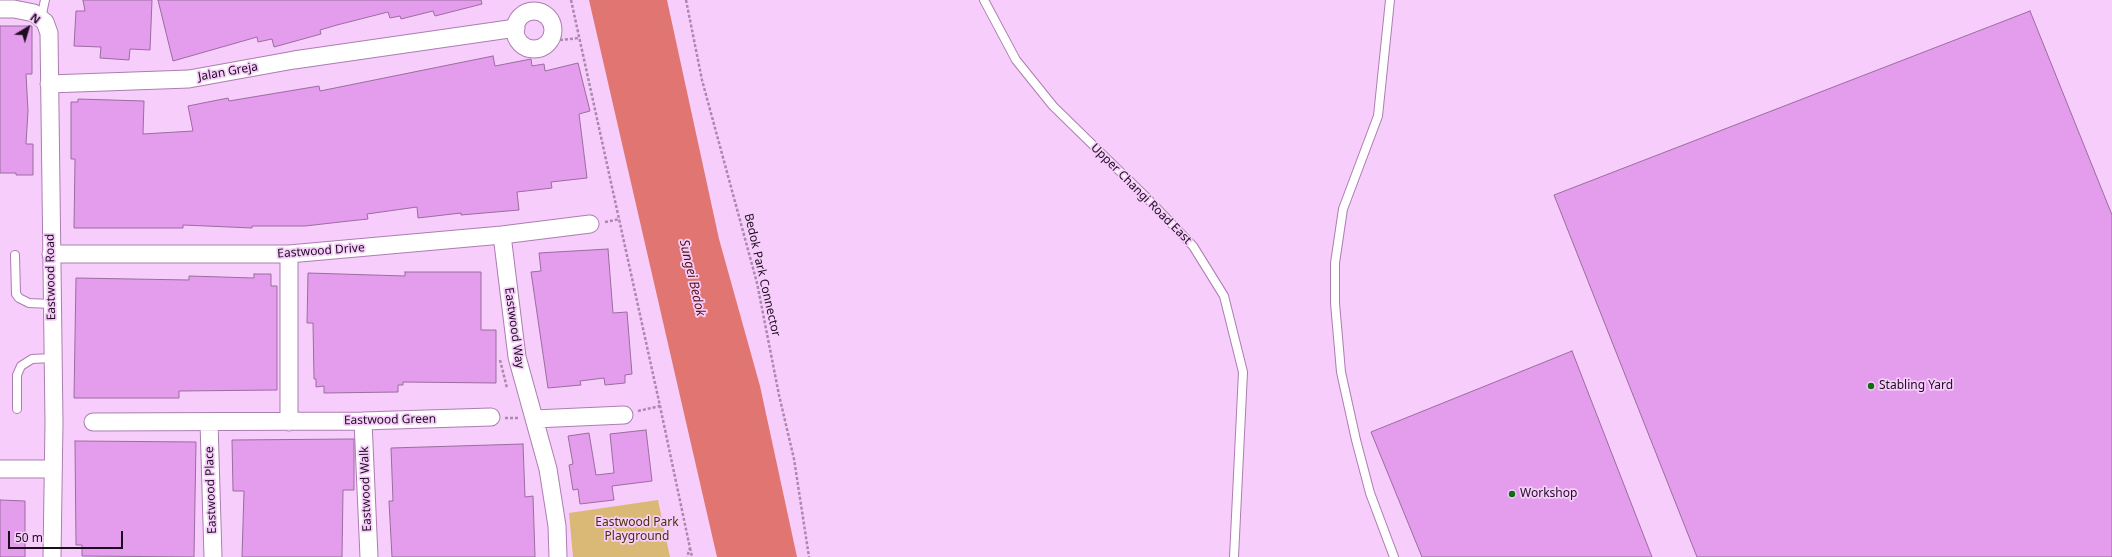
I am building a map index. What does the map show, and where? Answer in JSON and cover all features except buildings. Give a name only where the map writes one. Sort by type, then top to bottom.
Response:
[{"type":"street","points":[[0,9],[14,8],[28,11],[45,22],[49,33],[49,84]]},
{"type":"street","points":[[539,12],[545,14],[553,24],[550,41],[540,48],[528,48],[518,40],[516,28],[517,22],[526,13],[539,12]]},
{"type":"street","name":"Jalan Greja","points":[[49,84],[189,79],[294,60],[516,28]]},
{"type":"street","name":"Eastwood Road","points":[[49,84],[53,469],[52,557]]},
{"type":"street","name":"Eastwood Drive","points":[[50,254],[289,254],[502,235],[590,224]]},
{"type":"street","name":"Eastwood Way","points":[[502,235],[517,357],[534,420],[544,447],[552,486],[558,557]]},
{"type":"street","points":[[289,254],[289,422]]},
{"type":"street","points":[[534,420],[624,415]]},
{"type":"street","name":"Eastwood Green","points":[[93,422],[289,422],[490,417]]},
{"type":"street","name":"Eastwood Walk","points":[[363,421],[369,557]]},
{"type":"street","name":"Eastwood Place","points":[[209,422],[213,557]]},
{"type":"street","points":[[0,470],[53,469]]},
{"type":"lane","points":[[41,18],[44,0]]},
{"type":"lane","name":"Upper Changi Road East","points":[[984,0],[1016,60],[1052,106],[1145,196],[1193,246],[1224,296],[1243,372],[1234,557]]},
{"type":"lane","points":[[1390,0],[1378,116],[1343,209],[1335,263],[1335,303],[1341,372],[1356,440],[1370,493],[1394,557]]},
{"type":"lane","points":[[15,255],[16,294],[19,298],[29,303],[51,304]]},
{"type":"lane","points":[[16,409],[17,375],[21,366],[32,359],[52,358]]},
{"type":"path","points":[[571,0],[692,557]]},
{"type":"path","name":"Bedok Park Connector","points":[[686,0],[702,80],[757,283],[779,395],[794,459],[809,557]]},
{"type":"path","points":[[550,41],[579,38]]},
{"type":"path","points":[[624,415],[660,406]]},
{"type":"path","points":[[687,557],[690,548]]},
{"type":"green space","name":"Eastwood Park Playground","points":[[658,500],[670,557],[573,557],[569,513]]},
{"type":"water","name":"Sungei Bedok","points":[[589,0],[667,0],[719,239],[760,386],[797,557],[717,557]]},
{"type":"place","name":"Stabling Yard","points":[[1871,386]]},
{"type":"place","name":"Workshop","points":[[1512,494]]}]
